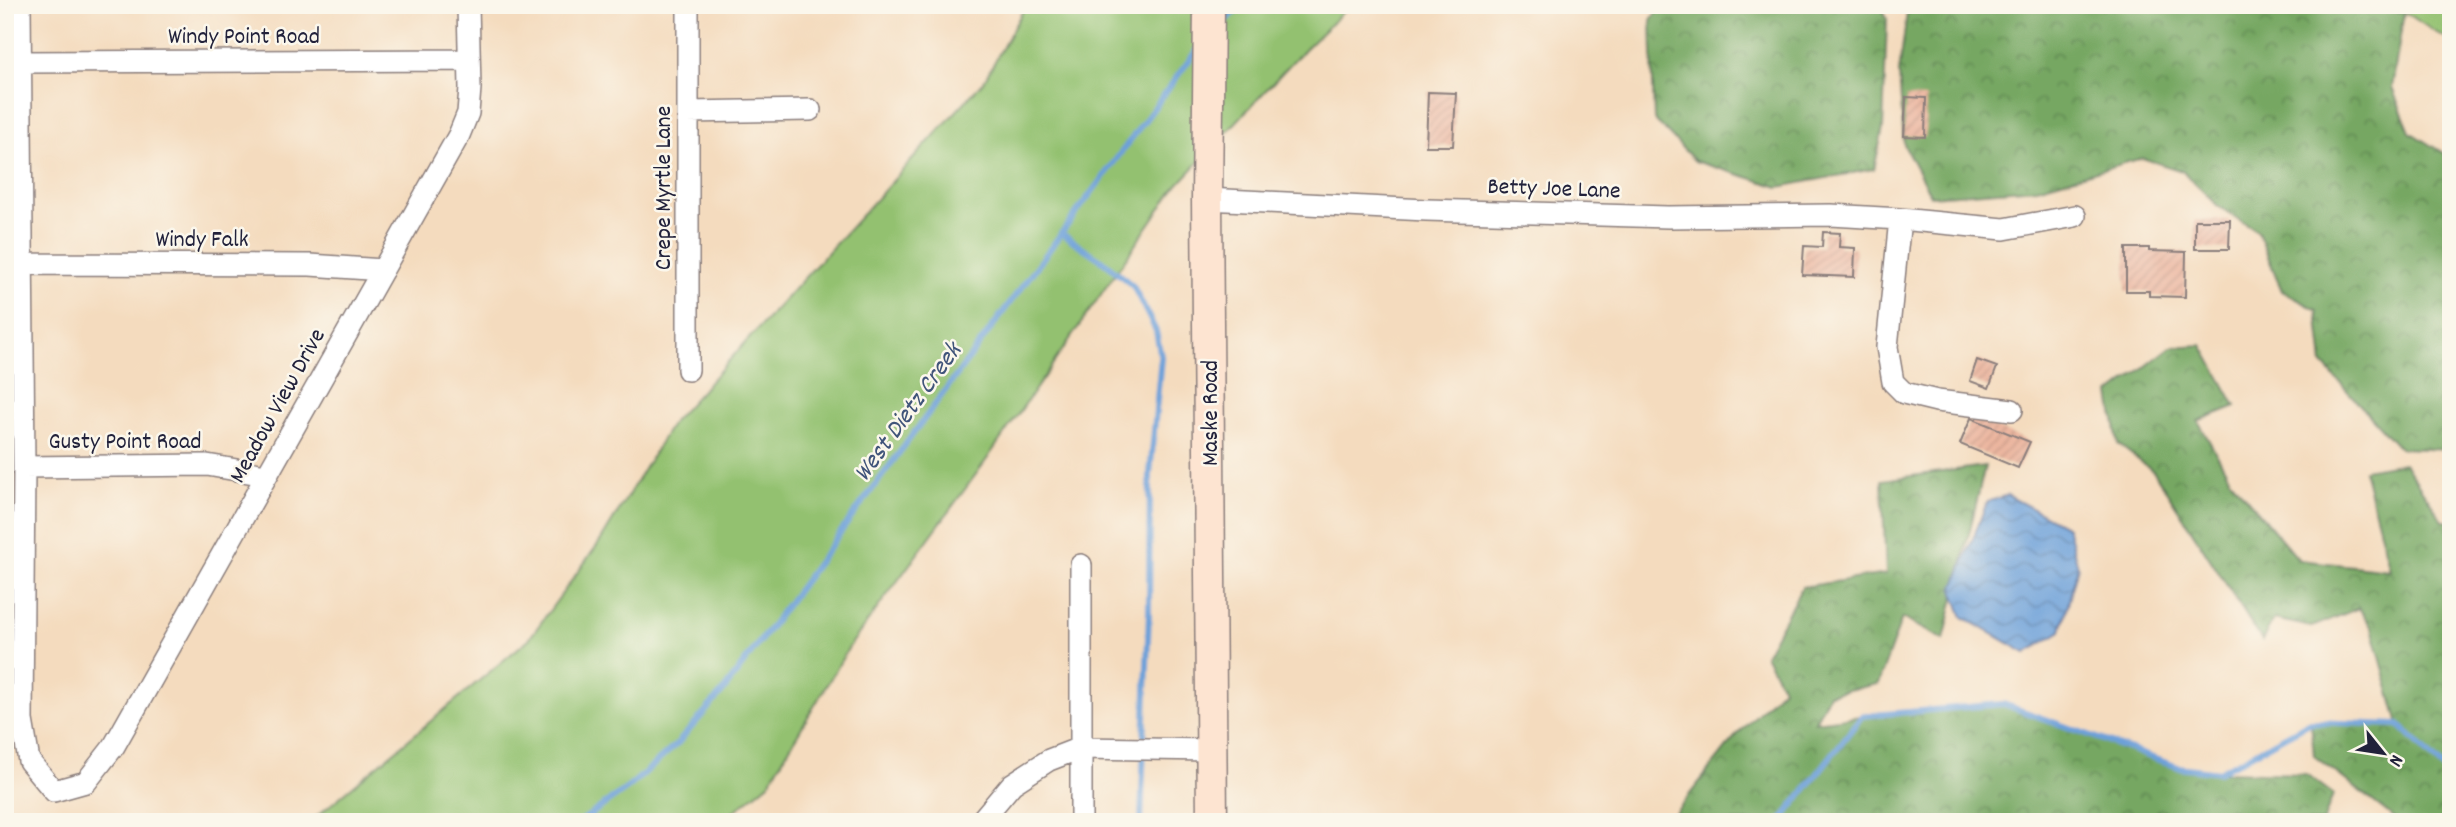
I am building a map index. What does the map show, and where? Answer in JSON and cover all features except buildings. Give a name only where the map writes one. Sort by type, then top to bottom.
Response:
[{"type":"street","points":[[20,5],[24,467]]},
{"type":"street","name":"Meadow View Drive","points":[[24,467],[22,720],[29,761],[54,791],[86,782],[114,746],[459,135],[468,113],[470,88],[468,5]]},
{"type":"street","name":"Crepe Myrtle Lane","points":[[688,5],[688,370]]},
{"type":"street","name":"Maske Road","points":[[1209,5],[1207,200],[1212,822]]},
{"type":"street","name":"Windy Point Road","points":[[20,62],[468,60]]},
{"type":"street","points":[[688,112],[810,110]]},
{"type":"street","name":"Betty Joe Lane","points":[[1207,200],[1614,215],[1831,215],[2004,229],[2075,216]]},
{"type":"street","points":[[1900,219],[1887,347],[1893,382],[1904,393],[2012,410]]},
{"type":"street","name":"Windy Falk","points":[[21,264],[310,265],[383,270]]},
{"type":"street","name":"Gusty Point Road","points":[[24,467],[206,465],[266,475]]},
{"type":"street","points":[[1081,565],[1081,822]]},
{"type":"street","points":[[980,822],[1012,785],[1049,760],[1080,748],[1211,750]]},
{"type":"green space","points":[[1026,5],[1350,5],[1294,60],[1173,190],[985,462],[849,647],[769,783],[721,822],[310,822],[529,639],[601,540],[672,423],[984,81]]},
{"type":"green space","points":[[1661,5],[1881,5],[1887,19],[1883,129],[1874,169],[1779,187],[1695,161],[1654,119],[1651,20]]},
{"type":"green space","points":[[1908,5],[2304,5],[2404,12],[2392,88],[2410,132],[2451,158],[2451,450],[2399,448],[2323,364],[2317,310],[2282,291],[2258,232],[2218,206],[2182,171],[2142,158],[2037,188],[1931,196],[1904,145],[1899,73]]},
{"type":"green space","points":[[2304,5],[2451,5],[2451,42],[2404,12]]},
{"type":"green space","points":[[2202,345],[2236,406],[2198,421],[2231,480],[2299,560],[2390,570],[2364,470],[2404,463],[2443,521],[2451,522],[2451,822],[2400,822],[2314,756],[2311,722],[2399,725],[2372,628],[2359,608],[2312,627],[2274,619],[2262,640],[2154,472],[2118,444],[2110,394],[2171,347]]},
{"type":"green space","points":[[1985,466],[1944,640],[1902,618],[1878,684],[1829,694],[1815,722],[2003,704],[2178,767],[2219,772],[2306,774],[2333,794],[2323,822],[1668,822],[1734,738],[1783,688],[1765,655],[1802,587],[1886,574],[1882,480]]},
{"type":"water","points":[[2007,495],[2067,527],[2078,566],[2061,631],[2026,653],[1963,617],[1953,590],[1987,502]]},
{"type":"waterway","name":"West Dietz Creek","points":[[1218,26],[1244,5]]},
{"type":"waterway","name":"West Dietz Creek","points":[[580,822],[630,786],[677,744],[724,690],[1199,47]]},
{"type":"waterway","points":[[1061,233],[1103,261],[1133,286],[1156,331],[1161,357],[1150,474],[1149,613],[1141,822]]},
{"type":"waterway","points":[[1780,822],[1862,716],[2003,704],[2178,767],[2219,772],[2311,722],[2399,725],[2451,776]]}]
